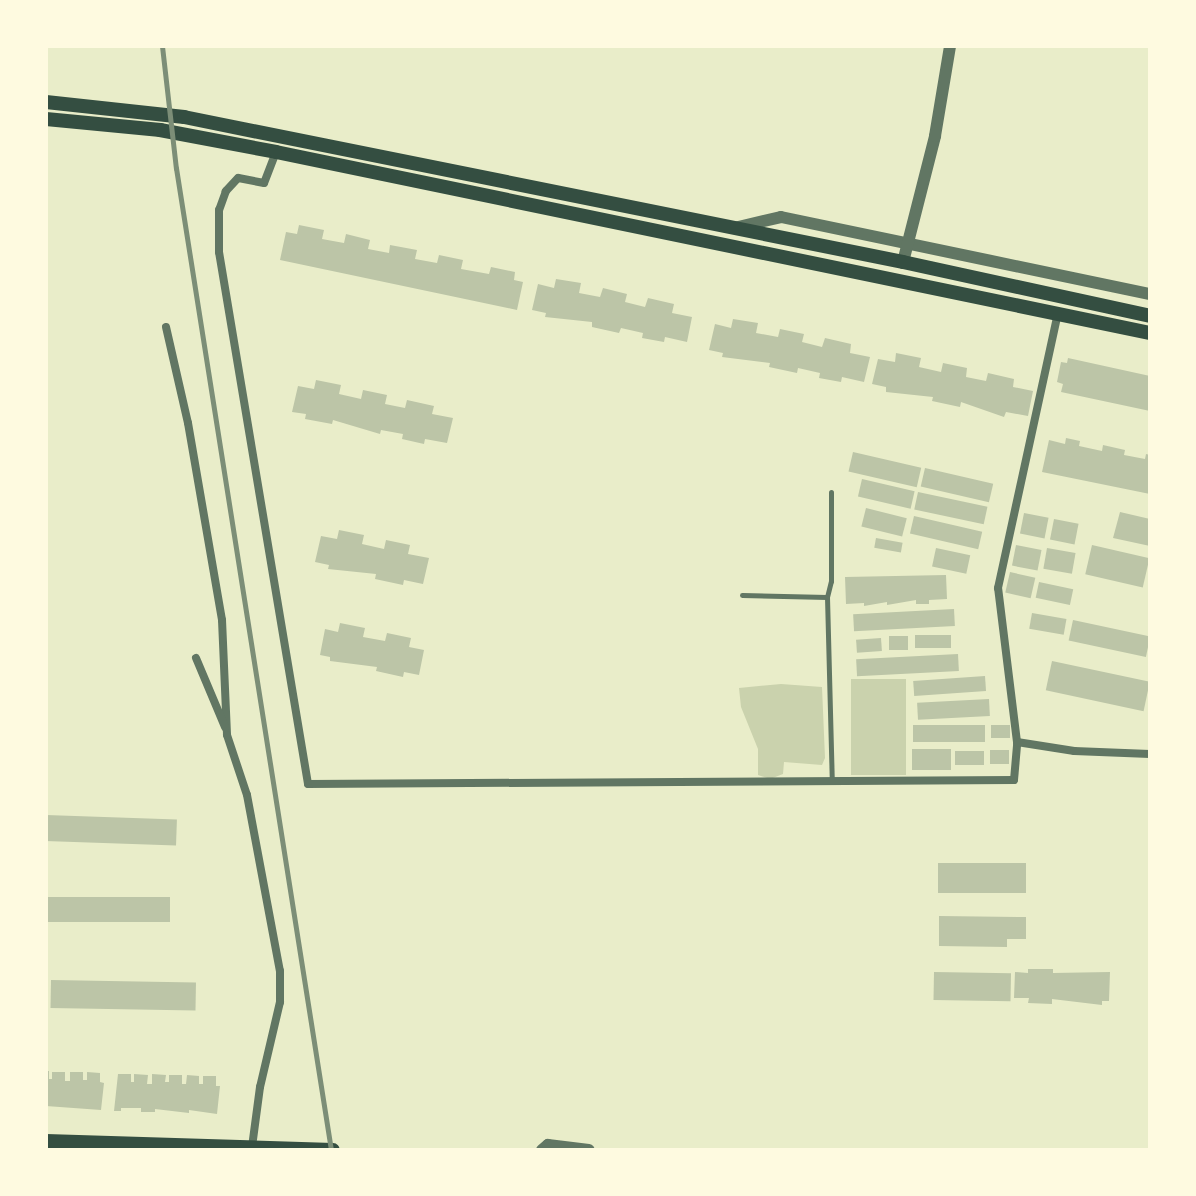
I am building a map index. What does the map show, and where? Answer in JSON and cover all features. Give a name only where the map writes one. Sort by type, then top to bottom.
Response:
[{"type":"main road","points":[[46,102],[184,117],[903,262],[1150,316]]},
{"type":"main road","points":[[46,119],[160,130],[276,152],[1150,333]]},
{"type":"main road","points":[[46,1141],[187,1148],[333,1150]]},
{"type":"street","points":[[903,262],[935,136],[950,46]]},
{"type":"street","points":[[276,152],[264,183],[238,178],[226,191],[219,210],[219,252],[308,784],[1014,780],[1017,742],[998,588],[1058,312]]},
{"type":"street","points":[[734,228],[781,217],[1150,294]]},
{"type":"street","points":[[166,327],[188,423],[222,620],[227,735]]},
{"type":"street","points":[[196,658],[247,795],[280,971],[280,1002],[260,1087],[252,1147]]},
{"type":"street","points":[[1017,742],[1074,751],[1150,754]]},
{"type":"street","points":[[542,1150],[548,1145],[589,1150]]},
{"type":"lane","points":[[831,492],[831,581],[827,597],[832,783]]},
{"type":"lane","points":[[742,595],[827,597]]},
{"type":"green space","points":[[851,679],[906,679],[906,775],[851,775]]},
{"type":"green space","points":[[781,684],[822,687],[825,758],[822,765],[784,762],[783,774],[770,779],[758,775],[758,749],[741,707],[739,688]]},
{"type":"building","points":[[299,225],[324,230],[322,239],[344,243],[346,234],[370,240],[368,249],[389,253],[390,245],[417,250],[415,259],[437,263],[439,255],[463,260],[461,269],[489,274],[491,267],[515,272],[514,280],[523,282],[517,310],[280,260],[286,232],[297,234]]},
{"type":"building","points":[[556,279],[581,283],[579,293],[600,297],[603,288],[627,294],[625,302],[645,307],[648,298],[674,304],[672,313],[692,317],[687,342],[665,337],[664,342],[642,338],[643,333],[621,328],[619,333],[592,327],[592,322],[545,317],[546,313],[532,310],[538,284],[554,288]]},
{"type":"building","points":[[733,319],[758,323],[756,333],[778,337],[780,329],[804,334],[802,342],[822,347],[825,338],[851,344],[850,353],[870,357],[864,382],[842,377],[841,382],[819,378],[820,373],[798,368],[797,373],[769,367],[770,363],[722,357],[723,353],[709,350],[715,324],[731,328]]},
{"type":"building","points":[[896,353],[921,358],[919,367],[941,372],[943,363],[967,368],[966,377],[986,381],[988,373],[1014,379],[1013,387],[1033,391],[1028,416],[1006,412],[1004,417],[961,402],[960,407],[932,401],[933,397],[886,392],[886,387],[872,384],[878,359],[895,362]]},
{"type":"building","points":[[1068,358],[1150,376],[1150,411],[1061,392],[1063,384],[1057,382],[1061,362],[1067,363]]},
{"type":"building","points":[[316,380],[341,385],[339,394],[361,399],[363,390],[387,395],[385,404],[405,408],[407,400],[434,406],[432,414],[453,418],[447,443],[425,439],[424,444],[402,439],[403,434],[381,430],[380,434],[333,420],[332,424],[305,419],[306,414],[292,412],[298,386],[314,389]]},
{"type":"building","points":[[1066,438],[1080,441],[1079,446],[1102,451],[1103,445],[1125,450],[1124,455],[1145,459],[1146,454],[1150,455],[1150,494],[1042,472],[1049,440],[1065,444]]},
{"type":"building","points":[[853,452],[921,468],[917,487],[849,471]]},
{"type":"building","points":[[925,468],[993,484],[989,502],[921,487]]},
{"type":"building","points":[[862,479],[915,491],[911,509],[858,497]]},
{"type":"building","points":[[918,492],[987,507],[984,524],[914,510]]},
{"type":"building","points":[[866,508],[907,518],[902,537],[861,526]]},
{"type":"building","points":[[1120,512],[1150,519],[1150,546],[1113,538]]},
{"type":"building","points":[[1024,513],[1049,518],[1045,538],[1020,534]]},
{"type":"building","points":[[914,516],[982,532],[978,549],[910,534]]},
{"type":"building","points":[[1054,519],[1079,524],[1075,544],[1050,540]]},
{"type":"building","points":[[339,530],[364,535],[362,544],[384,549],[386,540],[410,545],[408,554],[429,558],[423,584],[404,580],[403,585],[375,579],[376,574],[328,569],[329,565],[315,562],[321,536],[337,539]]},
{"type":"building","points":[[876,538],[903,543],[901,553],[874,548]]},
{"type":"building","points":[[1016,545],[1042,550],[1038,571],[1012,566]]},
{"type":"building","points":[[1092,545],[1149,558],[1143,588],[1085,574]]},
{"type":"building","points":[[936,548],[970,555],[966,574],[932,567]]},
{"type":"building","points":[[1047,548],[1076,553],[1072,574],[1043,569]]},
{"type":"building","points":[[1010,572],[1035,578],[1031,598],[1005,592]]},
{"type":"building","points":[[946,575],[947,599],[929,600],[929,604],[916,604],[916,600],[887,605],[887,602],[864,606],[864,603],[846,604],[845,577]]},
{"type":"building","points":[[1039,582],[1073,589],[1070,605],[1036,598]]},
{"type":"building","points":[[954,609],[955,626],[854,631],[853,614]]},
{"type":"building","points":[[1032,613],[1066,619],[1064,635],[1029,629]]},
{"type":"building","points":[[1073,620],[1150,636],[1146,657],[1069,641]]},
{"type":"building","points":[[340,623],[365,628],[363,637],[385,641],[387,633],[411,638],[409,647],[424,650],[419,675],[404,672],[403,677],[376,671],[377,667],[330,661],[330,657],[320,655],[325,629],[338,632]]},
{"type":"building","points":[[915,635],[951,635],[951,648],[915,648]]},
{"type":"building","points":[[889,636],[908,636],[908,650],[889,650]]},
{"type":"building","points":[[881,638],[882,651],[857,653],[856,640]]},
{"type":"building","points":[[958,654],[959,671],[857,676],[856,659]]},
{"type":"building","points":[[1052,661],[1150,682],[1144,711],[1046,690]]},
{"type":"building","points":[[985,676],[986,691],[914,696],[913,681]]},
{"type":"building","points":[[989,699],[990,716],[918,720],[917,703]]},
{"type":"building","points":[[913,725],[985,725],[985,742],[913,742]]},
{"type":"building","points":[[991,725],[1010,725],[1010,738],[991,738]]},
{"type":"building","points":[[912,749],[951,749],[951,770],[912,770]]},
{"type":"building","points":[[990,750],[1009,750],[1009,764],[990,764]]},
{"type":"building","points":[[955,751],[984,751],[984,765],[955,765]]},
{"type":"building","points":[[46,815],[177,820],[176,846],[46,841]]},
{"type":"building","points":[[938,863],[1026,863],[1026,893],[938,893]]},
{"type":"building","points":[[46,897],[170,897],[170,922],[46,922]]},
{"type":"building","points":[[939,916],[1026,917],[1026,939],[1007,939],[1007,947],[939,946]]},
{"type":"building","points":[[1028,969],[1053,969],[1053,973],[1110,972],[1109,1001],[1102,1001],[1102,1005],[1052,999],[1052,1004],[1028,1003],[1029,998],[1014,998],[1015,972],[1028,973]]},
{"type":"building","points":[[934,972],[1011,973],[1010,1001],[934,1000]]},
{"type":"building","points":[[51,980],[196,983],[195,1011],[51,1008]]},
{"type":"building","points":[[46,1071],[49,1071],[49,1079],[52,1079],[52,1072],[65,1072],[65,1081],[70,1081],[70,1072],[83,1072],[83,1080],[87,1080],[87,1072],[100,1073],[100,1082],[104,1083],[101,1110],[46,1106]]},
{"type":"building","points":[[118,1074],[131,1074],[131,1082],[134,1082],[134,1074],[148,1075],[147,1084],[152,1084],[152,1074],[166,1075],[165,1082],[169,1082],[169,1075],[182,1075],[182,1084],[186,1084],[187,1075],[199,1076],[199,1084],[203,1084],[203,1076],[216,1076],[216,1086],[220,1086],[217,1114],[155,1109],[155,1112],[141,1112],[141,1108],[114,1111]]},
{"type":"railway","points":[[162,46],[176,168],[331,1150]]}]
